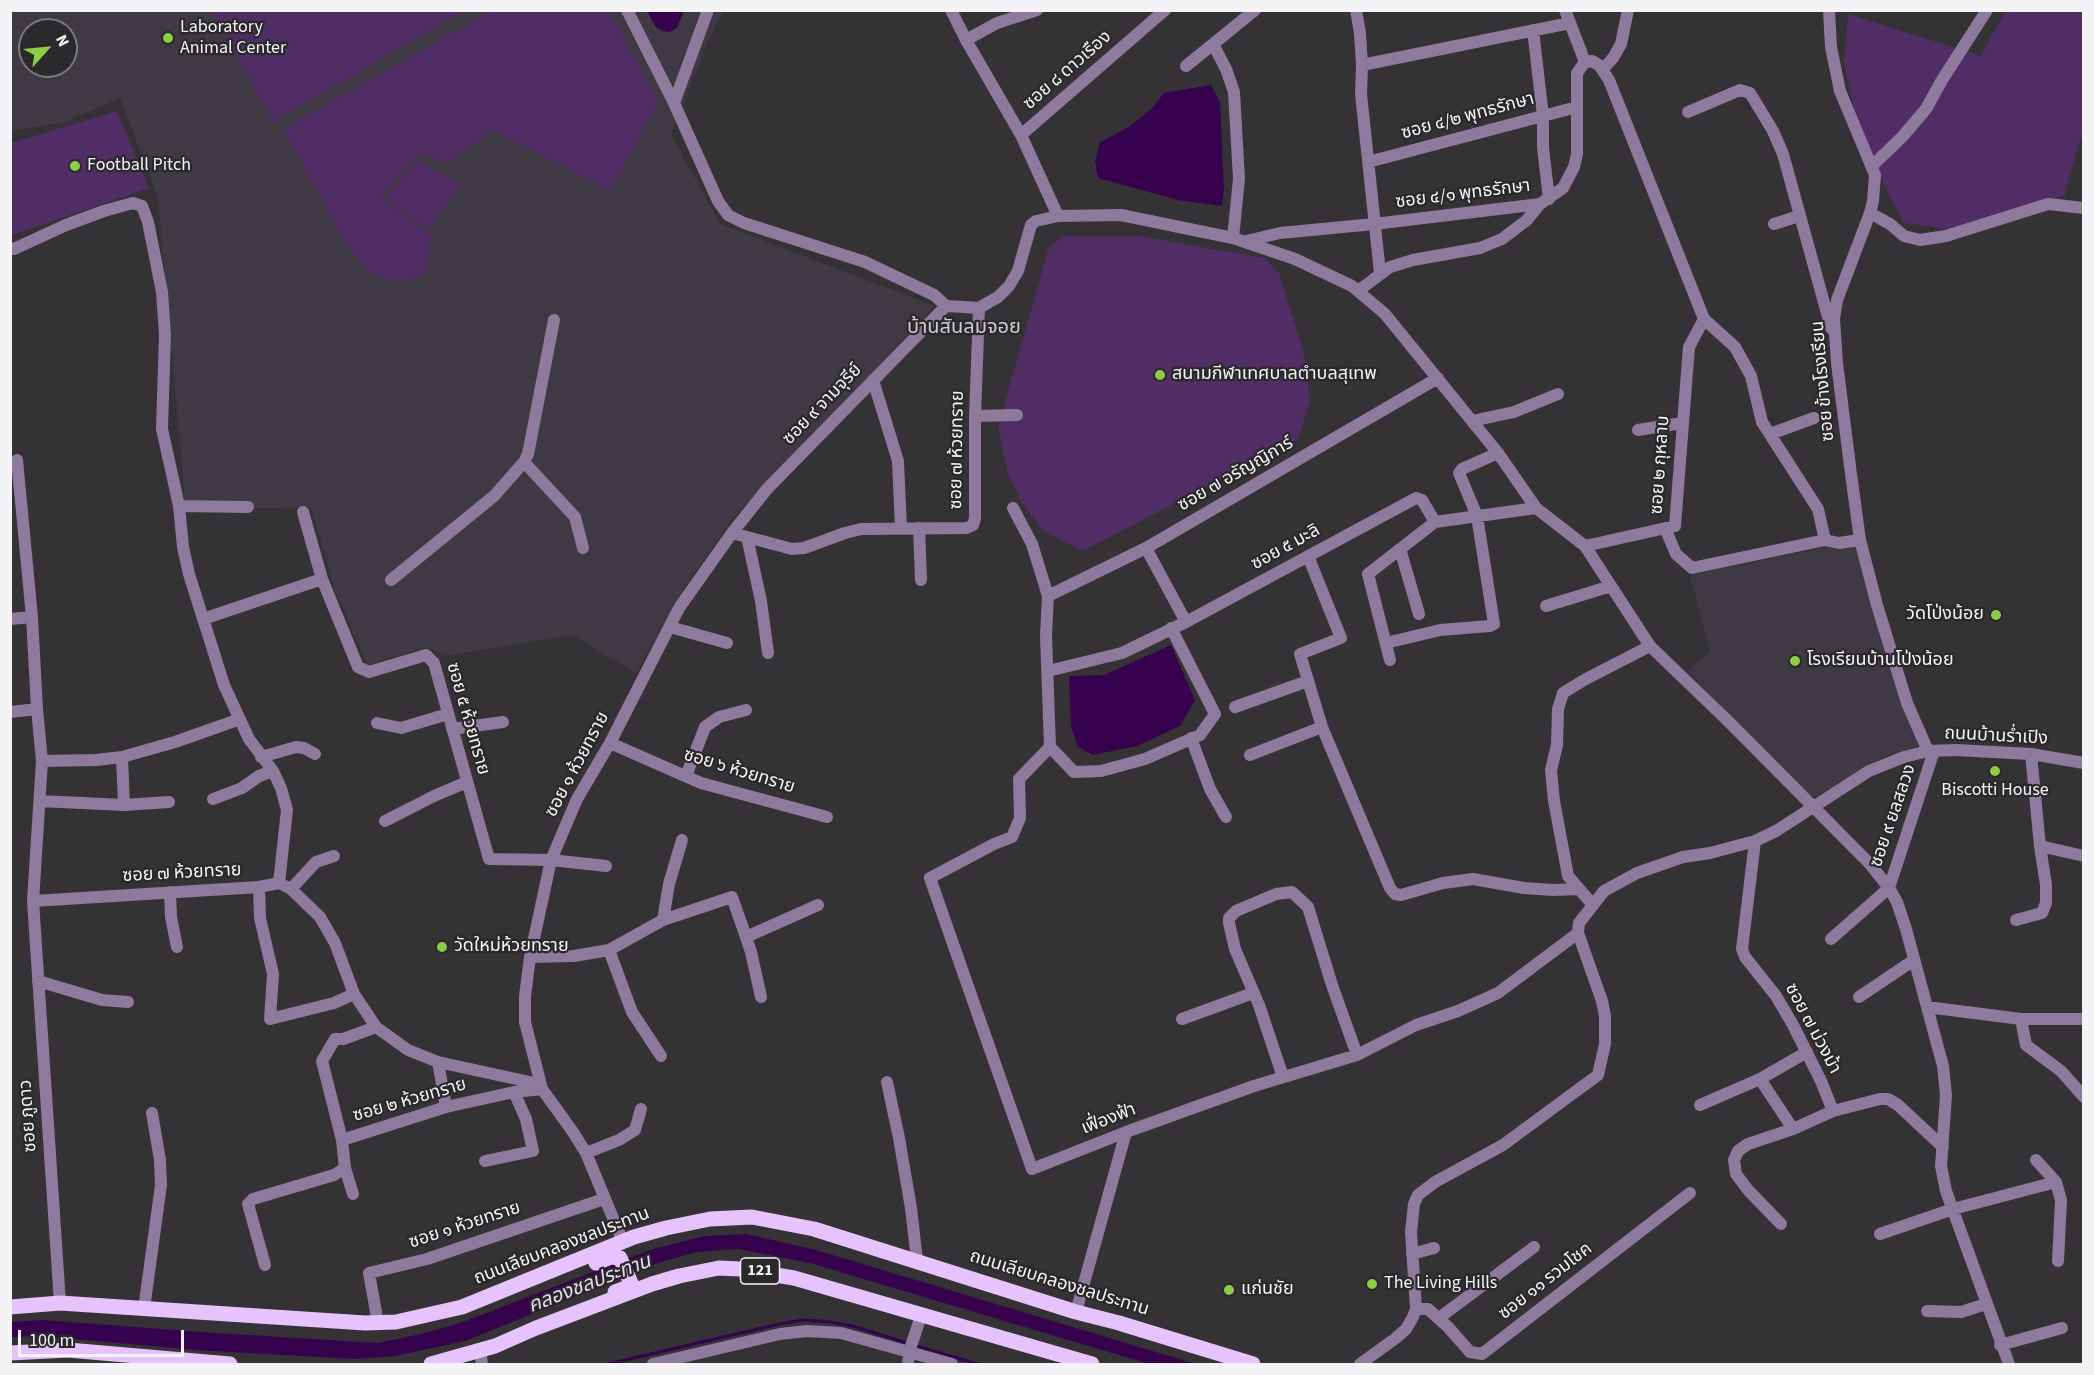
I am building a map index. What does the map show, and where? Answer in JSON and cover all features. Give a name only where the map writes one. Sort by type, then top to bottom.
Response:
[{"type":"main road","name":"ถนนเลียบคลองชลประทาน","points":[[10,1307],[60,1303],[378,1323],[396,1322],[462,1307],[524,1282],[624,1251],[666,1228],[710,1219],[752,1217],[814,1228],[1076,1312],[1253,1365]]},
{"type":"main road","points":[[624,1251],[635,1280]]},
{"type":"main road","points":[[536,1328],[628,1287],[635,1280],[697,1264],[719,1268]]},
{"type":"main road","name":"121","points":[[431,1365],[481,1358],[536,1328],[652,1284],[719,1268],[794,1278],[1092,1365]]},
{"type":"main road","points":[[10,1353],[68,1350],[230,1365]]},
{"type":"street","points":[[627,10],[674,103],[718,201],[728,214],[744,223],[865,262],[934,295],[946,306],[979,308],[998,297],[1009,286],[1018,271],[1031,225],[1045,218],[1058,216],[1121,215],[1239,239],[1295,259],[1358,291],[1386,314],[1498,453],[1536,508],[1585,546],[1650,646],[1870,864],[1889,888],[1906,929],[1943,1066],[1946,1095],[1941,1166],[1946,1191],[2009,1365]]},
{"type":"street","points":[[674,103],[708,10]]},
{"type":"street","points":[[951,10],[1021,135],[1058,216]]},
{"type":"street","points":[[966,40],[995,17],[1037,10]]},
{"type":"street","name":"ซอย ๘ ดาวเรือง","points":[[1021,135],[1165,10]]},
{"type":"street","points":[[1186,66],[1255,10]]},
{"type":"street","points":[[1356,10],[1362,65],[1361,94],[1380,273]]},
{"type":"street","points":[[1564,10],[1585,62],[1592,61],[1603,69],[1609,80],[1704,319],[1735,347],[1751,376],[1760,413],[1770,434],[1818,508],[1825,540]]},
{"type":"street","points":[[1603,69],[1621,44],[1629,10]]},
{"type":"street","name":"ซอย ข้างโรงเรียน","points":[[1829,10],[1831,46],[1840,91],[1872,166],[1874,186],[1870,213],[1837,300],[1834,319],[1860,540],[1907,703],[1931,751]]},
{"type":"street","points":[[1872,166],[1902,137],[1926,109],[1987,10]]},
{"type":"street","points":[[1362,65],[1570,23]]},
{"type":"street","points":[[1358,291],[1390,267],[1413,260],[1480,248],[1502,239],[1527,220],[1544,201],[1543,116],[1533,30]]},
{"type":"street","points":[[1213,44],[1226,69],[1234,92],[1239,179],[1239,239]]},
{"type":"street","name":"ซอย ๔/๑ พุทธรักษา","points":[[1239,239],[1374,224],[1544,201],[1563,188],[1574,167],[1577,154],[1577,73],[1585,62]]},
{"type":"street","points":[[1688,112],[1740,90],[1750,93],[1773,131],[1779,146],[1836,347]]},
{"type":"street","name":"ซอย ๔/๒ พุทธรักษา","points":[[1368,162],[1577,107]]},
{"type":"street","points":[[10,248],[14,249],[104,211],[133,203],[142,206],[148,222],[162,292],[165,335],[162,429],[179,506],[185,556],[224,685],[249,739],[273,771],[281,788],[287,810],[279,883],[291,889],[320,916],[335,943],[354,994],[376,1027],[408,1050],[438,1062],[541,1087]]},
{"type":"street","points":[[1870,213],[1890,224],[1904,236],[1920,240],[1946,236],[2048,204],[2084,208]]},
{"type":"street","points":[[1774,224],[1799,216]]},
{"type":"street","name":"ซอย ๙ จามจุรีย์","points":[[732,533],[767,489],[946,306]]},
{"type":"street","name":"ซอย ๗ ห้วยทราย","points":[[732,533],[792,549],[804,548],[861,529],[967,528],[973,525],[975,518],[975,416],[979,308]]},
{"type":"street","name":"ซอย ๒ กุหลาบ","points":[[1585,546],[1675,526],[1689,347],[1704,319]]},
{"type":"street","points":[[392,580],[494,496],[524,462],[528,454],[554,320]]},
{"type":"street","name":"ซอย ๗ อรัญญิการ์","points":[[1048,596],[1146,548],[1438,378]]},
{"type":"street","points":[[873,380],[897,461],[901,528]]},
{"type":"street","points":[[1472,421],[1514,412],[1558,394]]},
{"type":"street","points":[[975,416],[1017,415]]},
{"type":"street","points":[[1770,434],[1815,418]]},
{"type":"street","points":[[1638,430],[1682,423]]},
{"type":"street","points":[[1386,642],[1433,631],[1494,624],[1477,516],[1459,471],[1498,453]]},
{"type":"street","name":"ซอย ภูดาว","points":[[17,460],[32,617],[42,762],[33,901],[60,1303]]},
{"type":"street","points":[[524,462],[575,517],[583,548]]},
{"type":"street","name":"ซอย ๕ มะลิ","points":[[1048,671],[1122,653],[1186,622],[1416,498],[1422,500],[1435,522]]},
{"type":"street","points":[[179,506],[248,507]]},
{"type":"street","points":[[1013,508],[1032,544],[1048,596],[1046,636],[1050,747],[1074,772],[1101,771],[1145,759],[1200,735],[1215,714],[1172,628]]},
{"type":"street","points":[[1390,660],[1368,574],[1435,522],[1536,508]]},
{"type":"street","name":"ซอย ๕ ห้วยทราย","points":[[303,512],[322,579],[358,667],[369,672],[426,655],[434,663],[489,859],[551,860]]},
{"type":"street","points":[[919,528],[921,580]]},
{"type":"street","points":[[1665,528],[1676,554],[1692,568],[1825,540],[1839,543],[1860,540]]},
{"type":"street","name":"ซอย ๑ ห้วยทราย","points":[[624,1251],[586,1153],[541,1087],[525,1022],[525,996],[530,957],[551,860],[577,799],[610,743],[679,608],[732,533]]},
{"type":"street","points":[[747,537],[761,601],[768,653]]},
{"type":"street","points":[[1146,548],[1186,622]]},
{"type":"street","points":[[1400,549],[1419,614]]},
{"type":"street","points":[[1308,556],[1341,638],[1300,654],[1322,727],[1390,888],[1395,894],[1401,895],[1443,883],[1473,879],[1524,888],[1579,889]]},
{"type":"street","points":[[203,619],[322,579]]},
{"type":"street","points":[[1546,606],[1611,586]]},
{"type":"street","points":[[10,618],[32,617]]},
{"type":"street","points":[[670,627],[727,643]]},
{"type":"street","points":[[1593,904],[1568,876],[1554,801],[1551,771],[1557,745],[1558,709],[1563,693],[1650,646]]},
{"type":"street","points":[[1235,707],[1308,681]]},
{"type":"street","points":[[10,712],[37,710]]},
{"type":"street","points":[[686,776],[705,727],[719,717],[746,710]]},
{"type":"street","points":[[377,723],[401,728],[448,714]]},
{"type":"street","points":[[42,762],[122,757],[175,742],[240,719]]},
{"type":"street","points":[[452,729],[503,722]]},
{"type":"street","points":[[1250,755],[1322,727]]},
{"type":"street","points":[[1191,738],[1210,789],[1226,817]]},
{"type":"street","name":"ซอย ๖ ห้วยทราย","points":[[610,743],[701,783],[827,817]]},
{"type":"street","points":[[261,757],[296,747],[304,748],[315,754]]},
{"type":"street","name":"เฟื่องฟ้า","points":[[1050,747],[1019,779],[1020,818],[1012,837],[930,878],[1032,1169],[1126,1132],[1283,1077],[1357,1055],[1416,1025],[1458,1011],[1497,993],[1578,933]]},
{"type":"street","name":"ถนนบ้านร่ำเปิง","points":[[1578,933],[1579,923],[1604,891],[1637,873],[1683,857],[1710,853],[1755,841],[1776,831],[1869,771],[1904,757],[1931,751],[1956,750],[2031,754],[2084,763]]},
{"type":"street","name":"ซอย ๙ ยลสลวง","points":[[1831,939],[1889,888],[1931,751]]},
{"type":"street","points":[[2016,920],[2042,913],[2047,893],[2031,754]]},
{"type":"street","points":[[122,757],[124,805]]},
{"type":"street","points":[[213,799],[242,788],[273,771]]},
{"type":"street","points":[[385,821],[467,782]]},
{"type":"street","points":[[40,801],[124,805],[169,802]]},
{"type":"street","points":[[663,920],[669,884],[682,840]]},
{"type":"street","name":"ซอย ๗ ม่วงม้า","points":[[1755,841],[1742,949],[1745,957],[1776,996],[1807,1052],[1833,1111]]},
{"type":"street","points":[[2040,846],[2084,856]]},
{"type":"street","points":[[291,889],[316,862],[334,856]]},
{"type":"street","points":[[551,860],[606,866]]},
{"type":"street","name":"ซอย ๗ ห้วยทราย","points":[[33,901],[259,887],[279,883]]},
{"type":"street","points":[[259,887],[260,918],[273,975],[270,1019],[334,1003],[354,994]]},
{"type":"street","points":[[1283,1077],[1229,928],[1230,918],[1236,911],[1285,891],[1292,892],[1308,907],[1357,1055]]},
{"type":"street","points":[[170,892],[171,917],[177,947]]},
{"type":"street","points":[[530,957],[574,956],[609,950],[663,920],[732,897],[746,937],[761,997]]},
{"type":"street","points":[[746,937],[818,905]]},
{"type":"street","points":[[1360,1365],[1406,1329],[1422,1309],[1412,1254],[1411,1232],[1414,1204],[1418,1195],[1435,1182],[1503,1145],[1598,1075],[1605,1044],[1605,1016],[1578,933]]},
{"type":"street","points":[[609,950],[632,1012],[661,1056]]},
{"type":"street","points":[[1859,997],[1914,960]]},
{"type":"street","points":[[38,981],[102,1000],[128,1002]]},
{"type":"street","points":[[1182,1019],[1254,993]]},
{"type":"street","points":[[1928,1007],[2021,1019],[2084,1019]]},
{"type":"street","points":[[2021,1019],[2026,1045],[2061,1071],[2084,1097]]},
{"type":"street","points":[[342,1140],[322,1061],[335,1038],[343,1039],[376,1027]]},
{"type":"street","points":[[1700,1105],[1760,1078],[1807,1052]]},
{"type":"street","points":[[438,1062],[446,1107]]},
{"type":"street","points":[[1760,1078],[1793,1129]]},
{"type":"street","points":[[887,1082],[900,1138],[911,1208],[916,1260]]},
{"type":"street","name":"ซอย ๒ ห้วยทราย","points":[[353,1194],[345,1168],[342,1140],[446,1107],[541,1087]]},
{"type":"street","points":[[485,1161],[533,1151],[526,1119],[514,1092]]},
{"type":"street","points":[[1780,1224],[1736,1174],[1734,1160],[1738,1151],[1748,1144],[1793,1129],[1833,1111],[1888,1099],[1899,1105],[1943,1147]]},
{"type":"street","points":[[586,1153],[619,1140],[635,1130],[641,1109]]},
{"type":"street","points":[[144,1309],[161,1185],[160,1160],[152,1113]]},
{"type":"street","points":[[1076,1312],[1126,1132]]},
{"type":"street","points":[[2036,1160],[2056,1182],[2061,1200],[2058,1261]]},
{"type":"street","points":[[265,1265],[248,1204],[253,1199],[334,1175],[345,1168]]},
{"type":"street","points":[[1880,1234],[1953,1209],[2056,1182]]},
{"type":"street","name":"ซอย ๑๑ รวมโชค","points":[[1422,1309],[1439,1318],[1470,1352],[1482,1354],[1690,1193]]},
{"type":"street","name":"ซอย ๑ ห้วยทราย","points":[[378,1323],[369,1273],[427,1259],[604,1198]]},
{"type":"street","points":[[1439,1318],[1534,1247]]},
{"type":"street","points":[[1412,1254],[1434,1248]]},
{"type":"street","points":[[1927,1311],[1961,1312],[1986,1304]]},
{"type":"street","points":[[910,1354],[921,1316]]},
{"type":"street","points":[[2000,1345],[2062,1328]]},
{"type":"street","points":[[653,1365],[780,1334],[807,1331],[841,1333],[952,1365]]},
{"type":"shaded area","points":[[11,11],[724,11],[709,39],[671,134],[720,224],[935,306],[733,518],[673,605],[636,674],[574,635],[444,656],[428,647],[367,665],[335,590],[311,507],[186,510],[158,197],[120,98],[65,122],[11,131]]},
{"type":"shaded area","points":[[213,11],[463,11],[273,122]]},
{"type":"shaded area","points":[[492,11],[610,11],[658,102],[611,191],[493,130],[448,163],[420,153],[380,198],[433,235],[424,275],[394,283],[365,269],[340,234],[284,129]]},
{"type":"shaded area","points":[[2005,11],[2083,11],[2083,137],[2080,140],[2064,196],[1949,229],[1904,223],[1880,178],[1855,114],[1844,63],[1848,14],[1981,56]]},
{"type":"shaded area","name":"Football Pitch","points":[[117,111],[149,188],[12,235],[11,143]]},
{"type":"shaded area","points":[[418,160],[461,184],[429,229],[385,199]]},
{"type":"shaded area","name":"สนามกีฬาเทศบาลตำบลสุเทพ","points":[[1063,236],[1139,236],[1264,258],[1279,273],[1303,350],[1310,400],[1298,439],[1083,551],[1043,531],[1020,500],[1008,474],[998,427],[1049,247]]},
{"type":"shaded area","name":"โรงเรียนบ้านโป่งน้อย","points":[[1855,541],[1921,745],[1880,759],[1812,799],[1687,671],[1710,652],[1690,575]]},
{"type":"water","points":[[647,11],[684,11],[677,28],[670,32],[662,31],[655,26]]},
{"type":"water","points":[[1211,85],[1220,102],[1224,189],[1222,206],[1178,200],[1098,178],[1095,161],[1100,142],[1129,127],[1151,109],[1164,93]]},
{"type":"water","points":[[1171,645],[1195,700],[1180,726],[1137,746],[1093,755],[1078,747],[1071,726],[1069,676],[1104,675]]},
{"type":"water","name":"คลองชลประทาน","points":[[746,1234],[816,1250],[1196,1364],[1149,1364],[810,1263],[738,1249],[697,1252],[658,1263],[465,1341],[395,1356],[355,1359],[196,1350],[39,1336],[11,1337],[11,1322],[44,1320],[378,1343],[460,1323],[653,1249],[704,1236]]},
{"type":"waterway","points":[[608,1364],[803,1320],[856,1327],[907,1343]]},
{"type":"waterway","points":[[913,1345],[978,1364]]},
{"type":"place","name":"Laboratory Animal Center","points":[[168,38]]},
{"type":"place","name":"Football Pitch","points":[[75,166]]},
{"type":"place","name":"สนามกีฬาเทศบาลตำบลสุเทพ","points":[[1160,375]]},
{"type":"place","name":"วัดโป่งน้อย","points":[[1996,615]]},
{"type":"place","name":"โรงเรียนบ้านโป่งน้อย","points":[[1795,661]]},
{"type":"place","name":"Biscotti House","points":[[1995,771]]},
{"type":"place","name":"วัดใหม่ห้วยทราย","points":[[442,947]]},
{"type":"place","name":"The Living Hills","points":[[1372,1284]]},
{"type":"place","name":"แก่นชัย","points":[[1229,1290]]},
{"type":"district","name":"บ้านสันลมจอย","points":[[964,329]]}]
